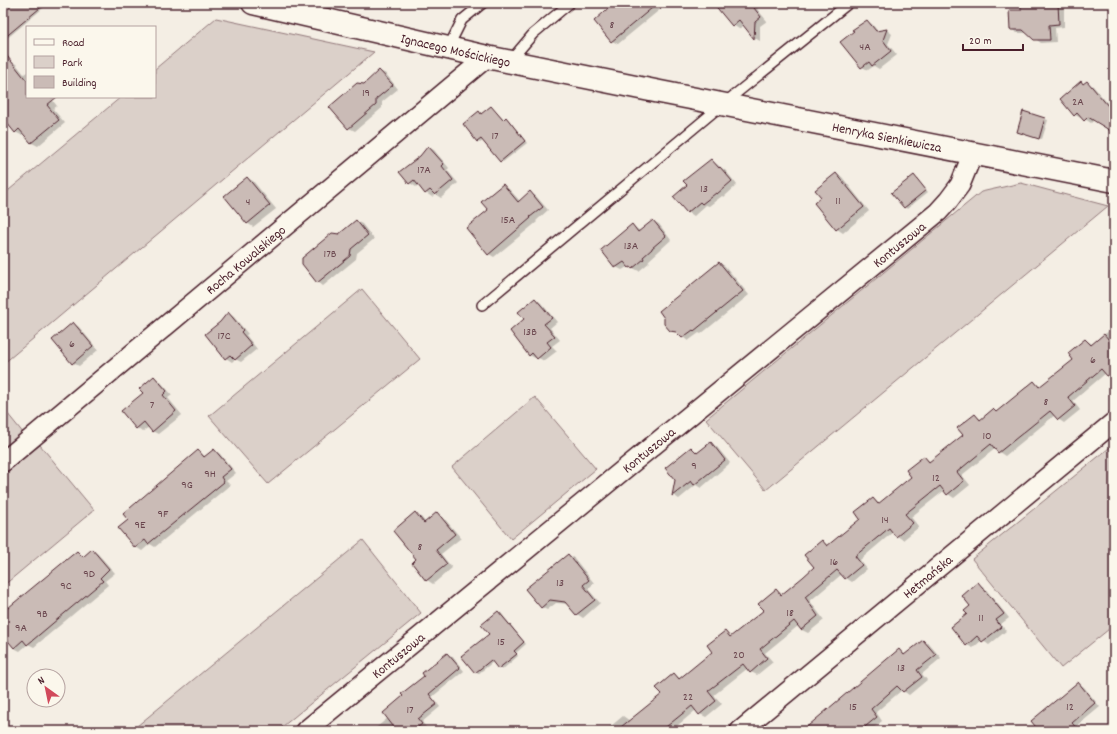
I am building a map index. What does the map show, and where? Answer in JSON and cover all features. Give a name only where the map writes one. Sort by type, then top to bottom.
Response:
[{"type":"street","name":"Ignacego Mościckiego","points":[[253,3],[487,57],[660,92]]},
{"type":"street","name":"Rocha Kowalskiego","points":[[3,462],[487,57]]},
{"type":"street","name":"Henryka Sienkiewicza","points":[[660,92],[1114,180]]},
{"type":"street","name":"Kontuszowa","points":[[305,731],[938,212],[960,185],[973,153]]},
{"type":"street","name":"Hetmańska","points":[[740,731],[1114,422]]},
{"type":"lane","points":[[448,48],[462,20],[483,3]]},
{"type":"lane","points":[[510,61],[533,34],[570,3]]},
{"type":"lane","points":[[482,304],[723,104],[849,3]]},
{"type":"green space","points":[[216,18],[374,52],[3,364],[3,195],[120,98],[156,98],[156,68]]},
{"type":"green space","points":[[1021,183],[1108,206],[766,490],[706,419],[981,192]]},
{"type":"green space","points":[[362,289],[420,359],[268,484],[209,416]]},
{"type":"green space","points":[[535,397],[596,469],[511,539],[452,467]]},
{"type":"green space","points":[[3,408],[24,434],[3,452]]},
{"type":"green space","points":[[1114,444],[1114,625],[1061,668],[972,559]]},
{"type":"green space","points":[[40,445],[94,510],[3,586],[3,475]]},
{"type":"green space","points":[[363,540],[421,613],[277,731],[131,731]]},
{"type":"building","points":[[13,3],[46,3],[3,39],[3,11]]},
{"type":"building","points":[[614,3],[658,3],[611,42],[594,21]]},
{"type":"building","points":[[713,3],[760,3],[754,8],[761,17],[755,22],[754,39],[739,20],[732,26]]},
{"type":"building","points":[[1021,3],[1058,3],[1059,24],[1049,25],[1050,40],[1034,40],[1023,30],[1010,30],[1009,10],[1021,10]]},
{"type":"building","points":[[867,20],[876,31],[887,29],[883,40],[891,51],[872,66],[869,62],[861,68],[840,42],[854,31],[852,30]]},
{"type":"building","points":[[3,51],[26,80],[26,98],[56,98],[47,105],[59,120],[31,143],[19,129],[15,133],[3,118]]},
{"type":"building","points":[[379,70],[393,85],[376,99],[376,105],[348,129],[329,107],[357,83],[364,84]]},
{"type":"building","points":[[1081,81],[1083,84],[1087,81],[1114,113],[1114,133],[1088,117],[1084,121],[1077,113],[1074,116],[1060,99]]},
{"type":"building","points":[[491,106],[503,120],[506,117],[525,141],[500,162],[481,139],[477,142],[463,124],[479,111],[481,114]]},
{"type":"building","points":[[1023,111],[1045,118],[1039,139],[1017,132]]},
{"type":"building","points":[[428,146],[444,164],[442,166],[453,180],[435,195],[430,190],[425,194],[414,180],[409,184],[399,172],[420,156]]},
{"type":"building","points":[[711,159],[732,181],[717,194],[716,193],[702,204],[700,202],[687,213],[673,197],[687,185],[683,181]]},
{"type":"building","points":[[836,173],[864,207],[836,230],[814,203],[821,197],[815,190]]},
{"type":"building","points":[[914,175],[926,190],[904,208],[891,193]]},
{"type":"building","points":[[247,177],[270,205],[247,224],[224,196]]},
{"type":"building","points":[[503,184],[518,202],[530,191],[543,207],[488,255],[466,228],[488,210],[481,202]]},
{"type":"building","points":[[356,220],[368,235],[351,249],[350,256],[317,283],[302,264],[302,258],[332,233],[339,234]]},
{"type":"building","points":[[653,220],[666,236],[632,269],[631,267],[629,268],[624,262],[615,268],[601,250],[632,224],[638,232]]},
{"type":"building","points":[[719,262],[743,291],[694,331],[693,330],[682,338],[676,332],[670,331],[664,324],[664,318],[659,311]]},
{"type":"building","points":[[535,298],[552,318],[544,324],[555,336],[547,342],[551,347],[537,359],[532,353],[529,356],[510,331],[524,319],[518,312]]},
{"type":"building","points":[[228,312],[243,330],[241,332],[252,345],[235,360],[230,355],[225,359],[205,334],[220,322]]},
{"type":"building","points":[[73,322],[93,346],[72,364],[52,340]]},
{"type":"building","points":[[1104,334],[1114,346],[1114,384],[1101,369],[1068,397],[1075,406],[1058,420],[1050,411],[998,453],[991,444],[957,472],[964,481],[947,495],[940,486],[905,514],[913,523],[896,537],[889,528],[855,556],[862,565],[845,579],[837,570],[805,597],[818,616],[801,630],[794,621],[760,649],[767,658],[750,673],[743,664],[708,691],[716,701],[699,715],[692,706],[661,731],[616,731],[662,694],[656,688],[674,673],[679,679],[712,652],[707,645],[725,631],[730,637],[764,610],[758,604],[765,598],[776,589],[781,595],[814,567],[804,555],[822,540],[827,546],[860,519],[855,512],[873,498],[878,504],[911,477],[906,470],[924,456],[929,462],[963,435],[957,428],[975,414],[980,420],[993,409],[996,412],[1034,381],[1039,387],[1073,360],[1068,353],[1085,339],[1091,345]]},
{"type":"building","points":[[154,376],[167,391],[163,395],[176,411],[152,432],[144,422],[136,429],[121,411],[143,393],[139,389]]},
{"type":"building","points":[[711,442],[725,460],[694,485],[691,481],[672,496],[675,480],[665,468],[691,447],[697,453]]},
{"type":"building","points":[[214,449],[231,469],[221,477],[224,482],[148,544],[145,540],[135,548],[118,528],[128,520],[123,514],[198,450],[204,457]]},
{"type":"building","points":[[415,512],[424,523],[437,512],[455,534],[436,550],[447,564],[426,581],[412,563],[416,559],[393,531]]},
{"type":"building","points":[[92,549],[109,569],[100,578],[103,581],[27,645],[23,640],[14,648],[3,635],[3,612],[77,551],[83,557]]},
{"type":"building","points":[[568,554],[589,580],[583,585],[595,600],[576,615],[565,602],[550,600],[541,608],[525,589]]},
{"type":"building","points":[[978,582],[1004,614],[996,620],[1001,627],[982,642],[977,636],[966,646],[951,627],[967,614],[964,611],[970,606],[962,596]]},
{"type":"building","points":[[498,611],[524,642],[514,651],[517,654],[498,669],[491,660],[475,673],[461,656],[489,634],[481,625]]},
{"type":"building","points":[[923,640],[936,655],[917,670],[922,677],[903,692],[897,686],[871,709],[877,717],[860,731],[802,731],[899,649],[904,655]]},
{"type":"building","points":[[447,653],[460,668],[429,694],[437,704],[418,719],[422,724],[413,731],[393,731],[393,726],[383,713],[403,696],[401,694],[424,676],[422,673]]},
{"type":"building","points":[[1078,682],[1095,703],[1072,723],[1079,731],[1039,731],[1031,721]]}]
